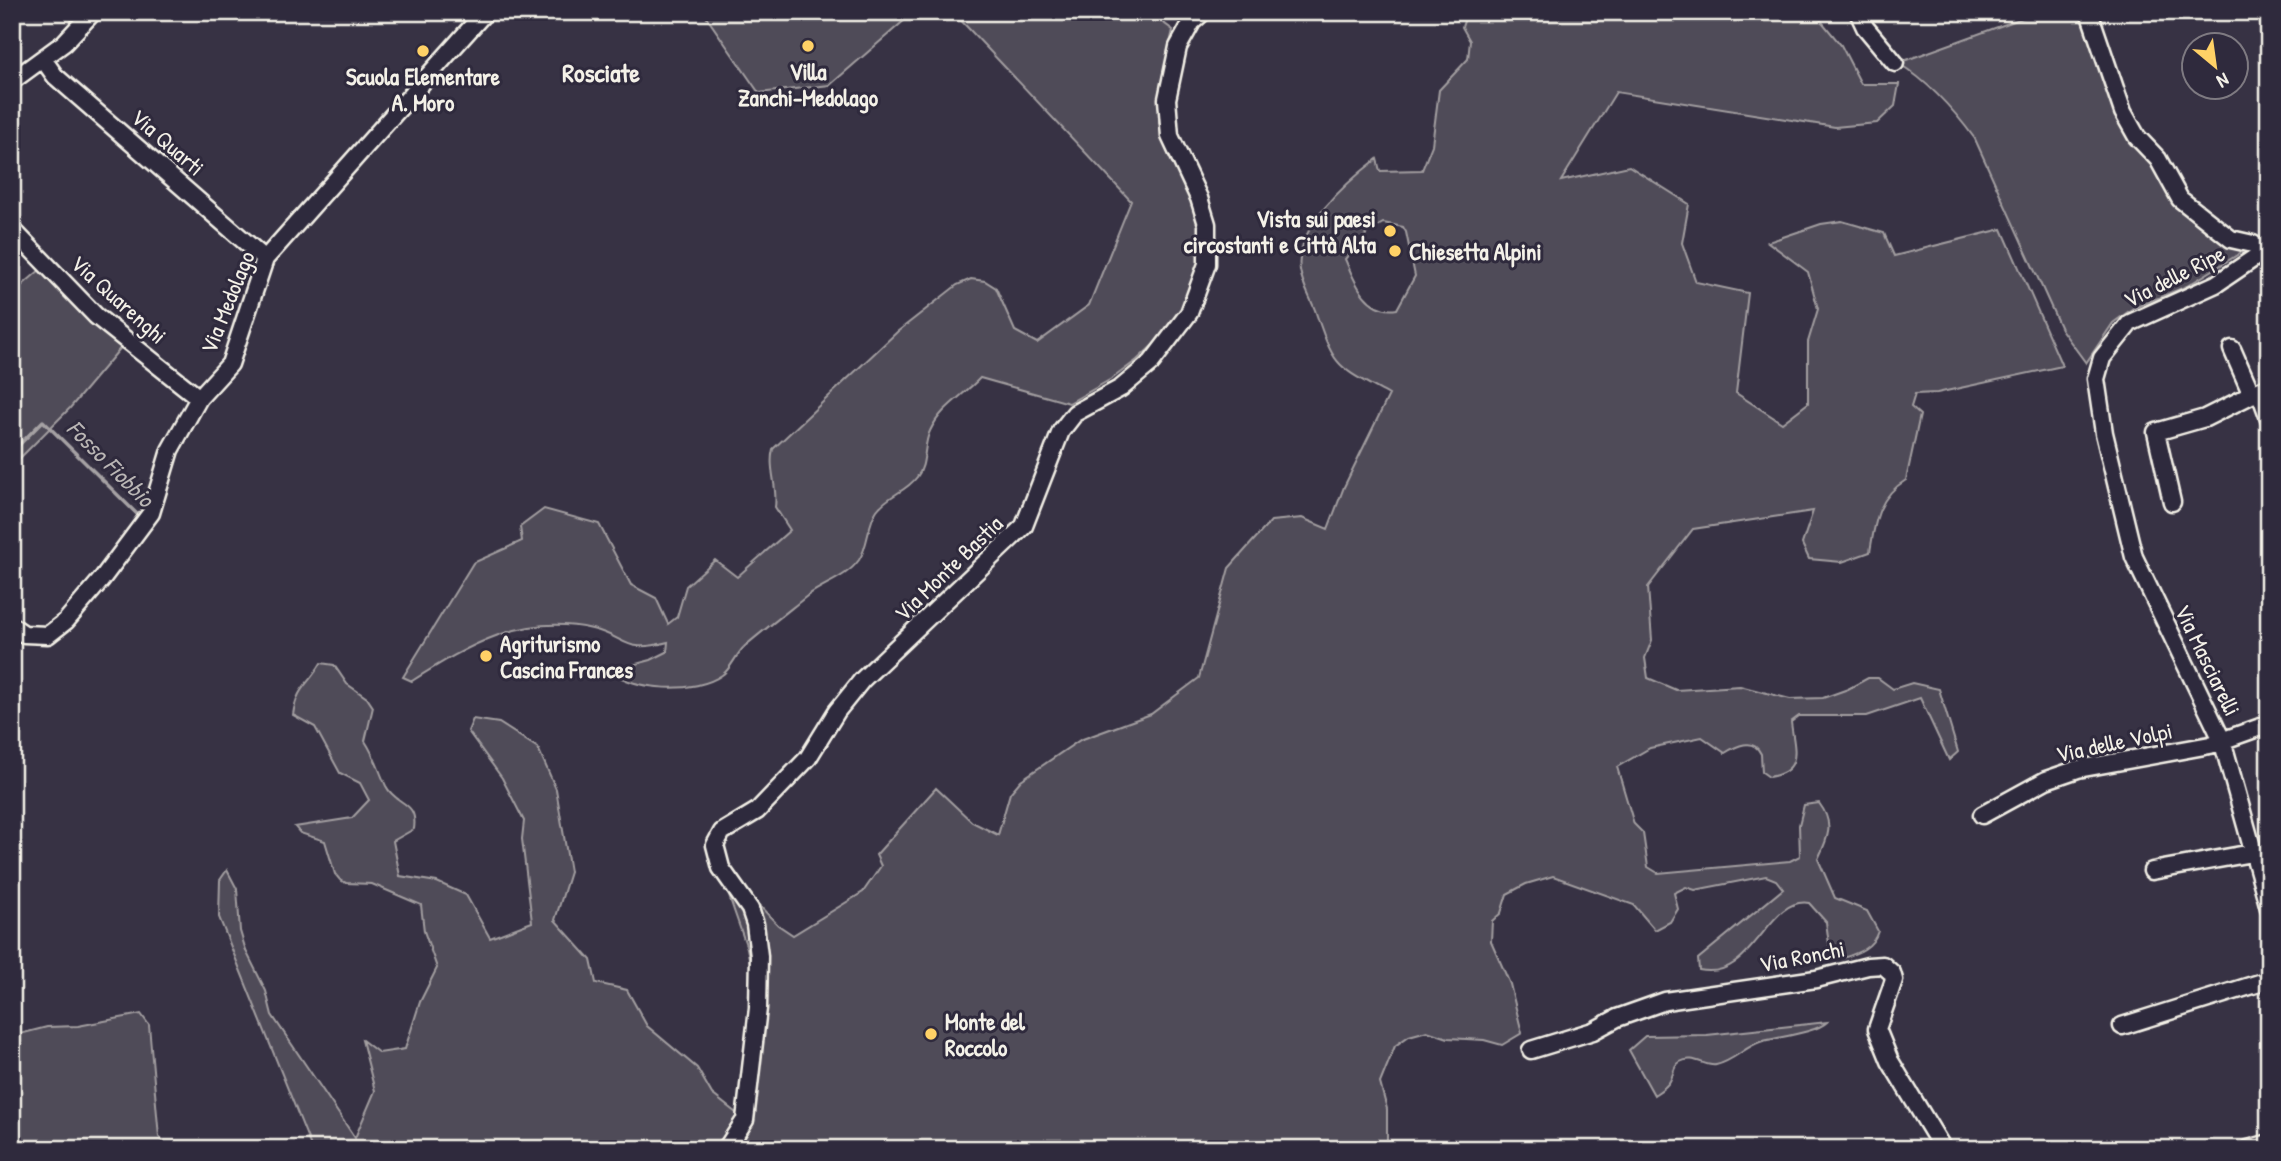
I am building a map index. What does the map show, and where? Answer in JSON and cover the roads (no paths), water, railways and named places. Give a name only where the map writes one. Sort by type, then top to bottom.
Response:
[{"type":"street","points":[[12,81],[43,59],[93,12]]},
{"type":"street","name":"Via Medolago","points":[[12,626],[24,634],[48,635],[66,621],[101,580],[151,513],[154,494],[170,450],[199,398],[230,364],[264,259],[485,12]]},
{"type":"street","name":"Via Monte Bastia","points":[[726,1149],[745,1120],[758,1008],[759,956],[750,909],[721,868],[715,845],[722,832],[757,811],[808,758],[837,710],[862,680],[1024,527],[1060,431],[1075,413],[1121,388],[1152,363],[1189,313],[1207,264],[1207,224],[1199,198],[1170,136],[1167,99],[1178,47],[1192,22],[1203,12]]},
{"type":"street","points":[[1858,12],[1864,27],[1895,63]]},
{"type":"street","points":[[2089,12],[2123,112],[2137,137],[2158,159],[2180,199],[2231,239],[2267,250]]},
{"type":"street","points":[[2268,12],[2269,18]]},
{"type":"street","name":"Via Quarti","points":[[43,59],[55,76],[264,259]]},
{"type":"street","name":"Via Quarenghi","points":[[12,229],[96,316],[199,398]]},
{"type":"street","name":"Via delle Ripe","points":[[2104,433],[2096,379],[2102,358],[2115,338],[2130,323],[2216,284],[2267,250]]},
{"type":"street","points":[[2232,349],[2260,391],[2269,418]]},
{"type":"street","points":[[2172,502],[2155,432],[2205,418],[2260,391]]},
{"type":"street","name":"Via Masciarelli","points":[[2104,433],[2134,557],[2222,740],[2269,908]]},
{"type":"street","name":"Via delle Volpi","points":[[1982,815],[2043,782],[2078,769],[2157,756],[2222,740],[2269,724]]},
{"type":"street","points":[[2151,871],[2252,853]]},
{"type":"street","name":"Via Ronchi","points":[[1531,1050],[1592,1031],[1616,1018],[1665,1001],[1816,979],[1883,965],[1892,973],[1894,980],[1877,1029],[1890,1061],[1943,1149]]},
{"type":"street","points":[[2122,1026],[2269,979]]},
{"type":"street","points":[[2248,1149],[2269,1143]]},
{"type":"waterway","name":"Fosso Fiobbio","points":[[12,452],[43,421],[141,518]]},
{"type":"place","name":"Villa Zanchi-Medolago","points":[[808,46]]},
{"type":"place","name":"Scuola Elementare A. Moro","points":[[423,51]]},
{"type":"place","name":"Vista sui paesi circostanti e Città Alta","points":[[1390,231]]},
{"type":"place","name":"Chiesetta Alpini","points":[[1395,251]]},
{"type":"place","name":"Agriturismo Cascina Frances","points":[[486,656]]},
{"type":"place","name":"Monte del Roccolo","points":[[931,1034]]},
{"type":"district","name":"Rosciate","points":[[601,72]]}]
